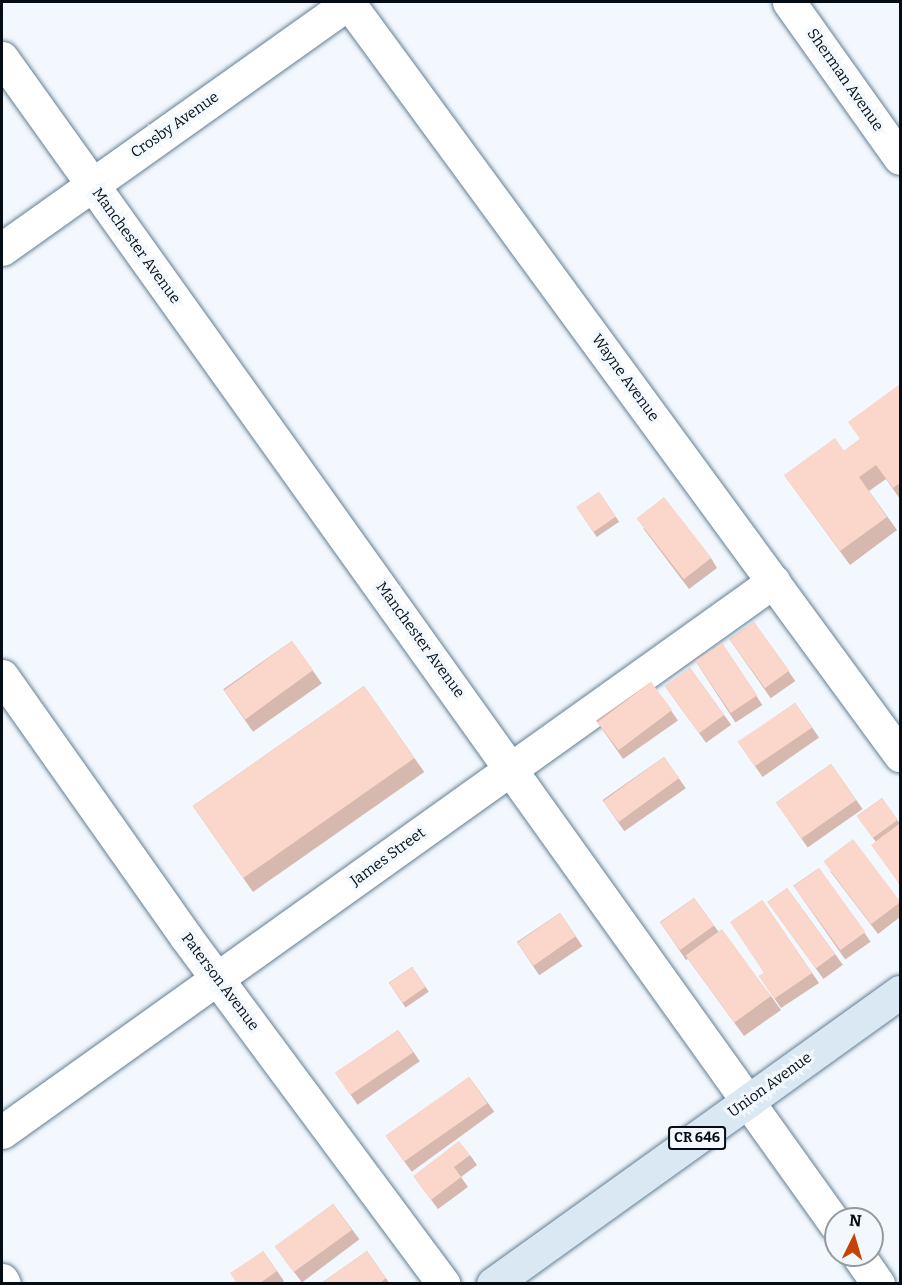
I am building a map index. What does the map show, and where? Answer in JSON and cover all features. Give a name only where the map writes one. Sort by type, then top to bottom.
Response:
[{"type":"main road","name":"Union Avenue","points":[[493,1284],[900,992]]},
{"type":"street","name":"Crosby Avenue","points":[[2,249],[349,2]]},
{"type":"street","name":"Wayne Avenue","points":[[349,2],[900,755]]},
{"type":"street","name":"Sherman Avenue","points":[[789,2],[900,158]]},
{"type":"street","name":"Manchester Avenue","points":[[2,58],[512,768],[824,1208]]},
{"type":"street","name":"James Street","points":[[2,1132],[774,581]]},
{"type":"street","name":"Paterson Avenue","points":[[2,676],[217,978],[444,1284]]},
{"type":"street","points":[[866,1267],[878,1284]]},
{"type":"street","points":[[2,1280],[4,1284]]},
{"type":"building","points":[[900,384],[900,483],[893,488],[876,465],[859,477],[887,517],[840,551],[784,475],[835,438],[844,451],[860,439],[848,422]]},
{"type":"building","points":[[599,492],[616,517],[593,532],[577,507]]},
{"type":"building","points":[[664,497],[711,558],[684,579],[636,519]]},
{"type":"building","points":[[754,622],[789,671],[765,688],[730,640]]},
{"type":"building","points":[[292,641],[313,670],[245,719],[224,690]]},
{"type":"building","points":[[722,643],[757,695],[731,713],[695,661]]},
{"type":"building","points":[[690,668],[724,715],[699,733],[665,686]]},
{"type":"building","points":[[651,682],[672,710],[619,750],[597,722]]},
{"type":"building","points":[[364,686],[414,758],[243,878],[193,806]]},
{"type":"building","points":[[795,703],[812,728],[755,766],[738,742]]},
{"type":"building","points":[[664,757],[679,778],[619,822],[603,801]]},
{"type":"building","points":[[831,764],[856,800],[801,838],[776,802]]},
{"type":"building","points":[[882,798],[898,820],[873,838],[857,816]]},
{"type":"building","points":[[899,824],[900,826],[900,885],[871,845]]},
{"type":"building","points":[[853,839],[900,901],[871,924],[823,861]]},
{"type":"building","points":[[819,868],[865,932],[840,950],[794,886]]},
{"type":"building","points":[[787,888],[835,954],[816,968],[768,902]]},
{"type":"building","points":[[694,898],[714,926],[680,950],[660,923]]},
{"type":"building","points":[[762,900],[812,973],[774,999],[759,976],[764,973],[730,922]]},
{"type":"building","points":[[560,913],[576,936],[533,966],[517,943]]},
{"type":"building","points":[[722,929],[771,996],[734,1023],[686,955]]},
{"type":"building","points":[[412,967],[426,987],[403,1003],[389,983]]},
{"type":"building","points":[[398,1030],[413,1052],[350,1095],[335,1072]]},
{"type":"building","points":[[469,1077],[487,1103],[404,1162],[385,1136]]},
{"type":"building","points":[[459,1141],[470,1155],[454,1167],[461,1177],[431,1200],[413,1176]]},
{"type":"building","points":[[333,1204],[352,1230],[294,1272],[275,1246]]},
{"type":"building","points":[[263,1251],[277,1271],[259,1284],[237,1284],[230,1273]]},
{"type":"building","points":[[367,1251],[386,1278],[379,1284],[320,1284]]}]
